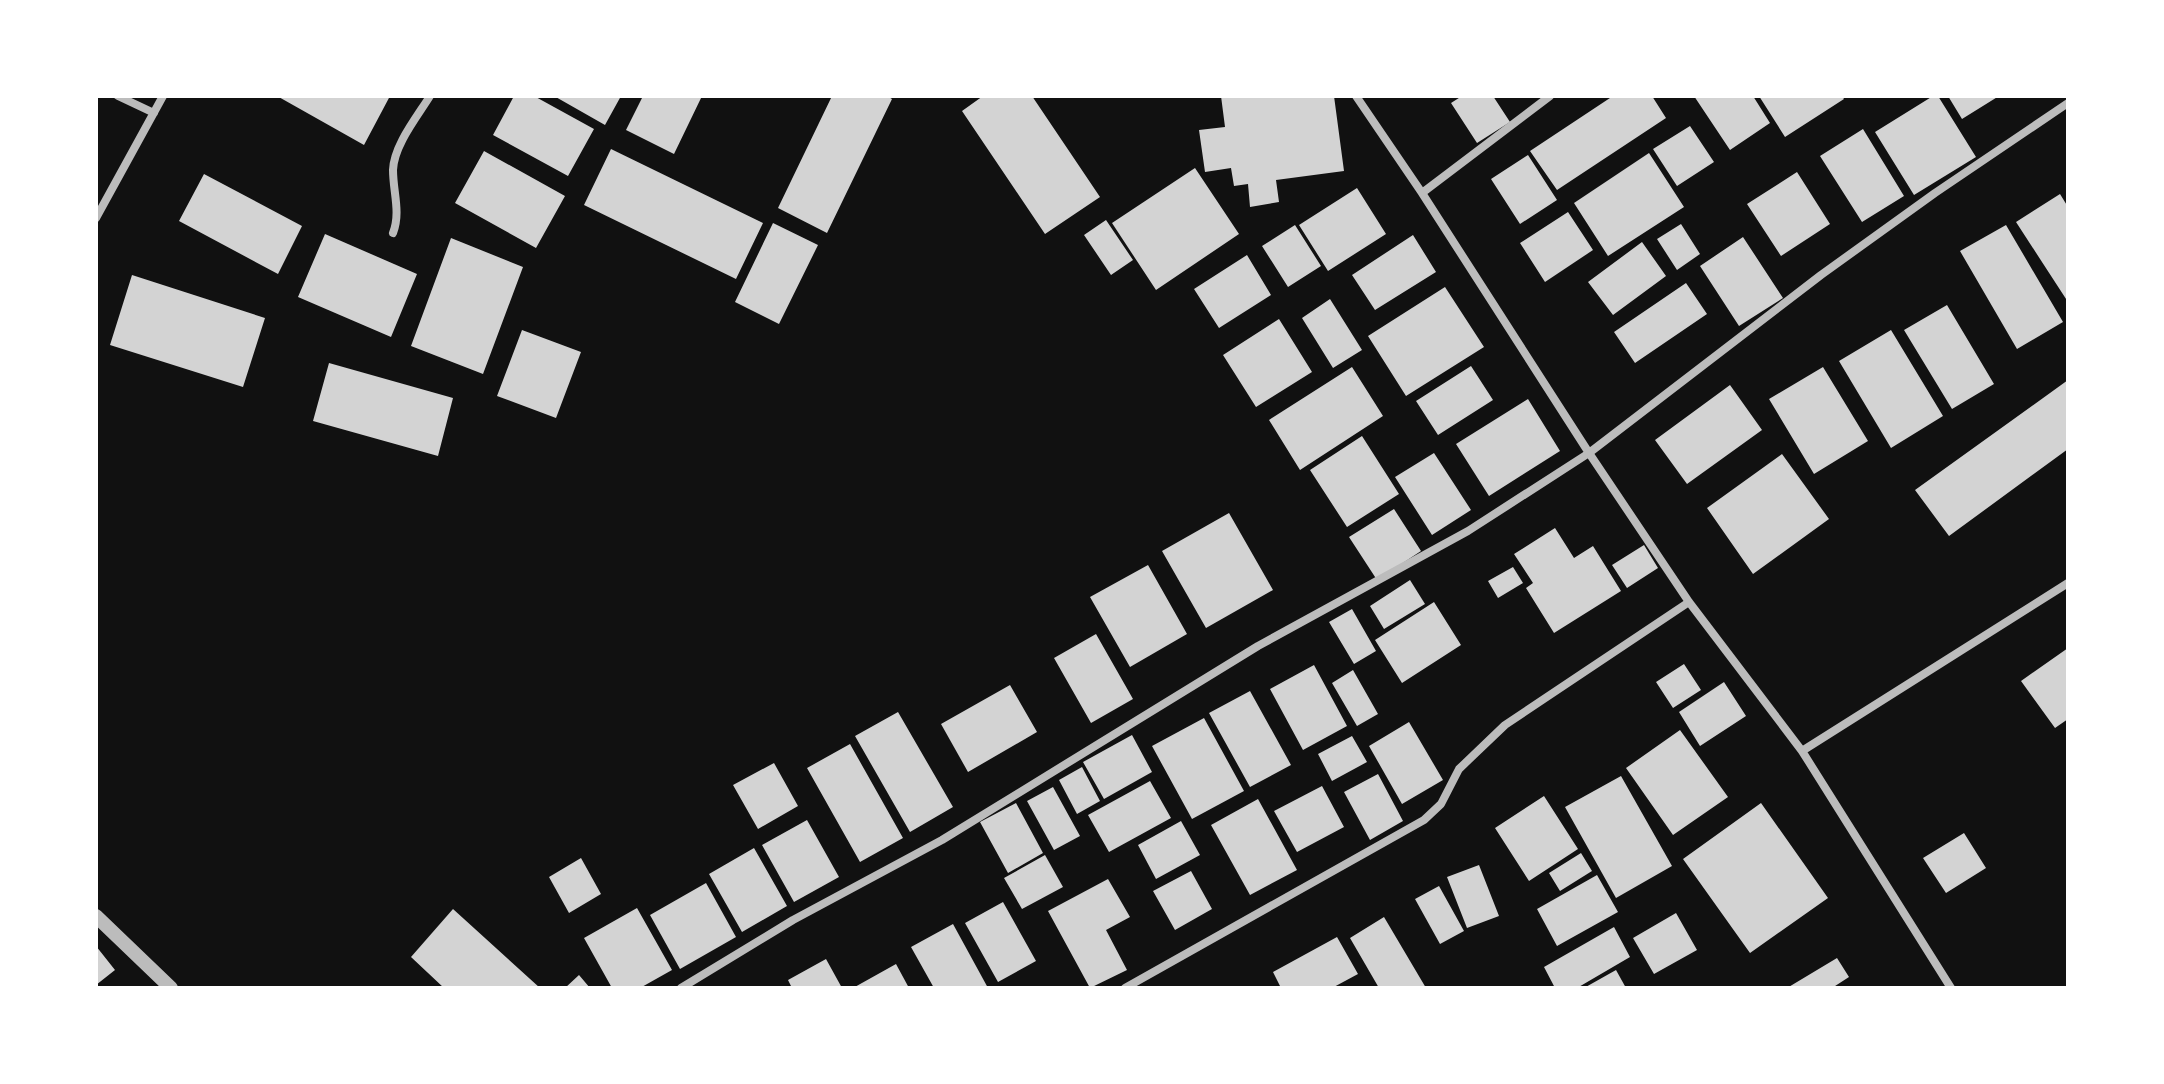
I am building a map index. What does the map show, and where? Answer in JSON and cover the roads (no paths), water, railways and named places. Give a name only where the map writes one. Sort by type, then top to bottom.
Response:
[{"type":"street","points":[[118,96],[154,113]]},
{"type":"street","points":[[96,218],[163,96]]},
{"type":"street","points":[[393,233],[397,213],[393,170],[396,154],[430,96]]},
{"type":"street","points":[[1356,96],[1689,602],[1802,751],[1951,988]]},
{"type":"street","points":[[1422,193],[1550,96]]},
{"type":"street","points":[[681,988],[793,920],[942,840],[1258,646],[1468,531],[1589,453],[1821,275],[2068,103]]},
{"type":"street","points":[[1802,751],[2068,583]]},
{"type":"street","points":[[1125,988],[1424,820],[1441,804],[1459,769],[1505,725],[1689,602]]},
{"type":"street","points":[[96,916],[171,988]]}]
